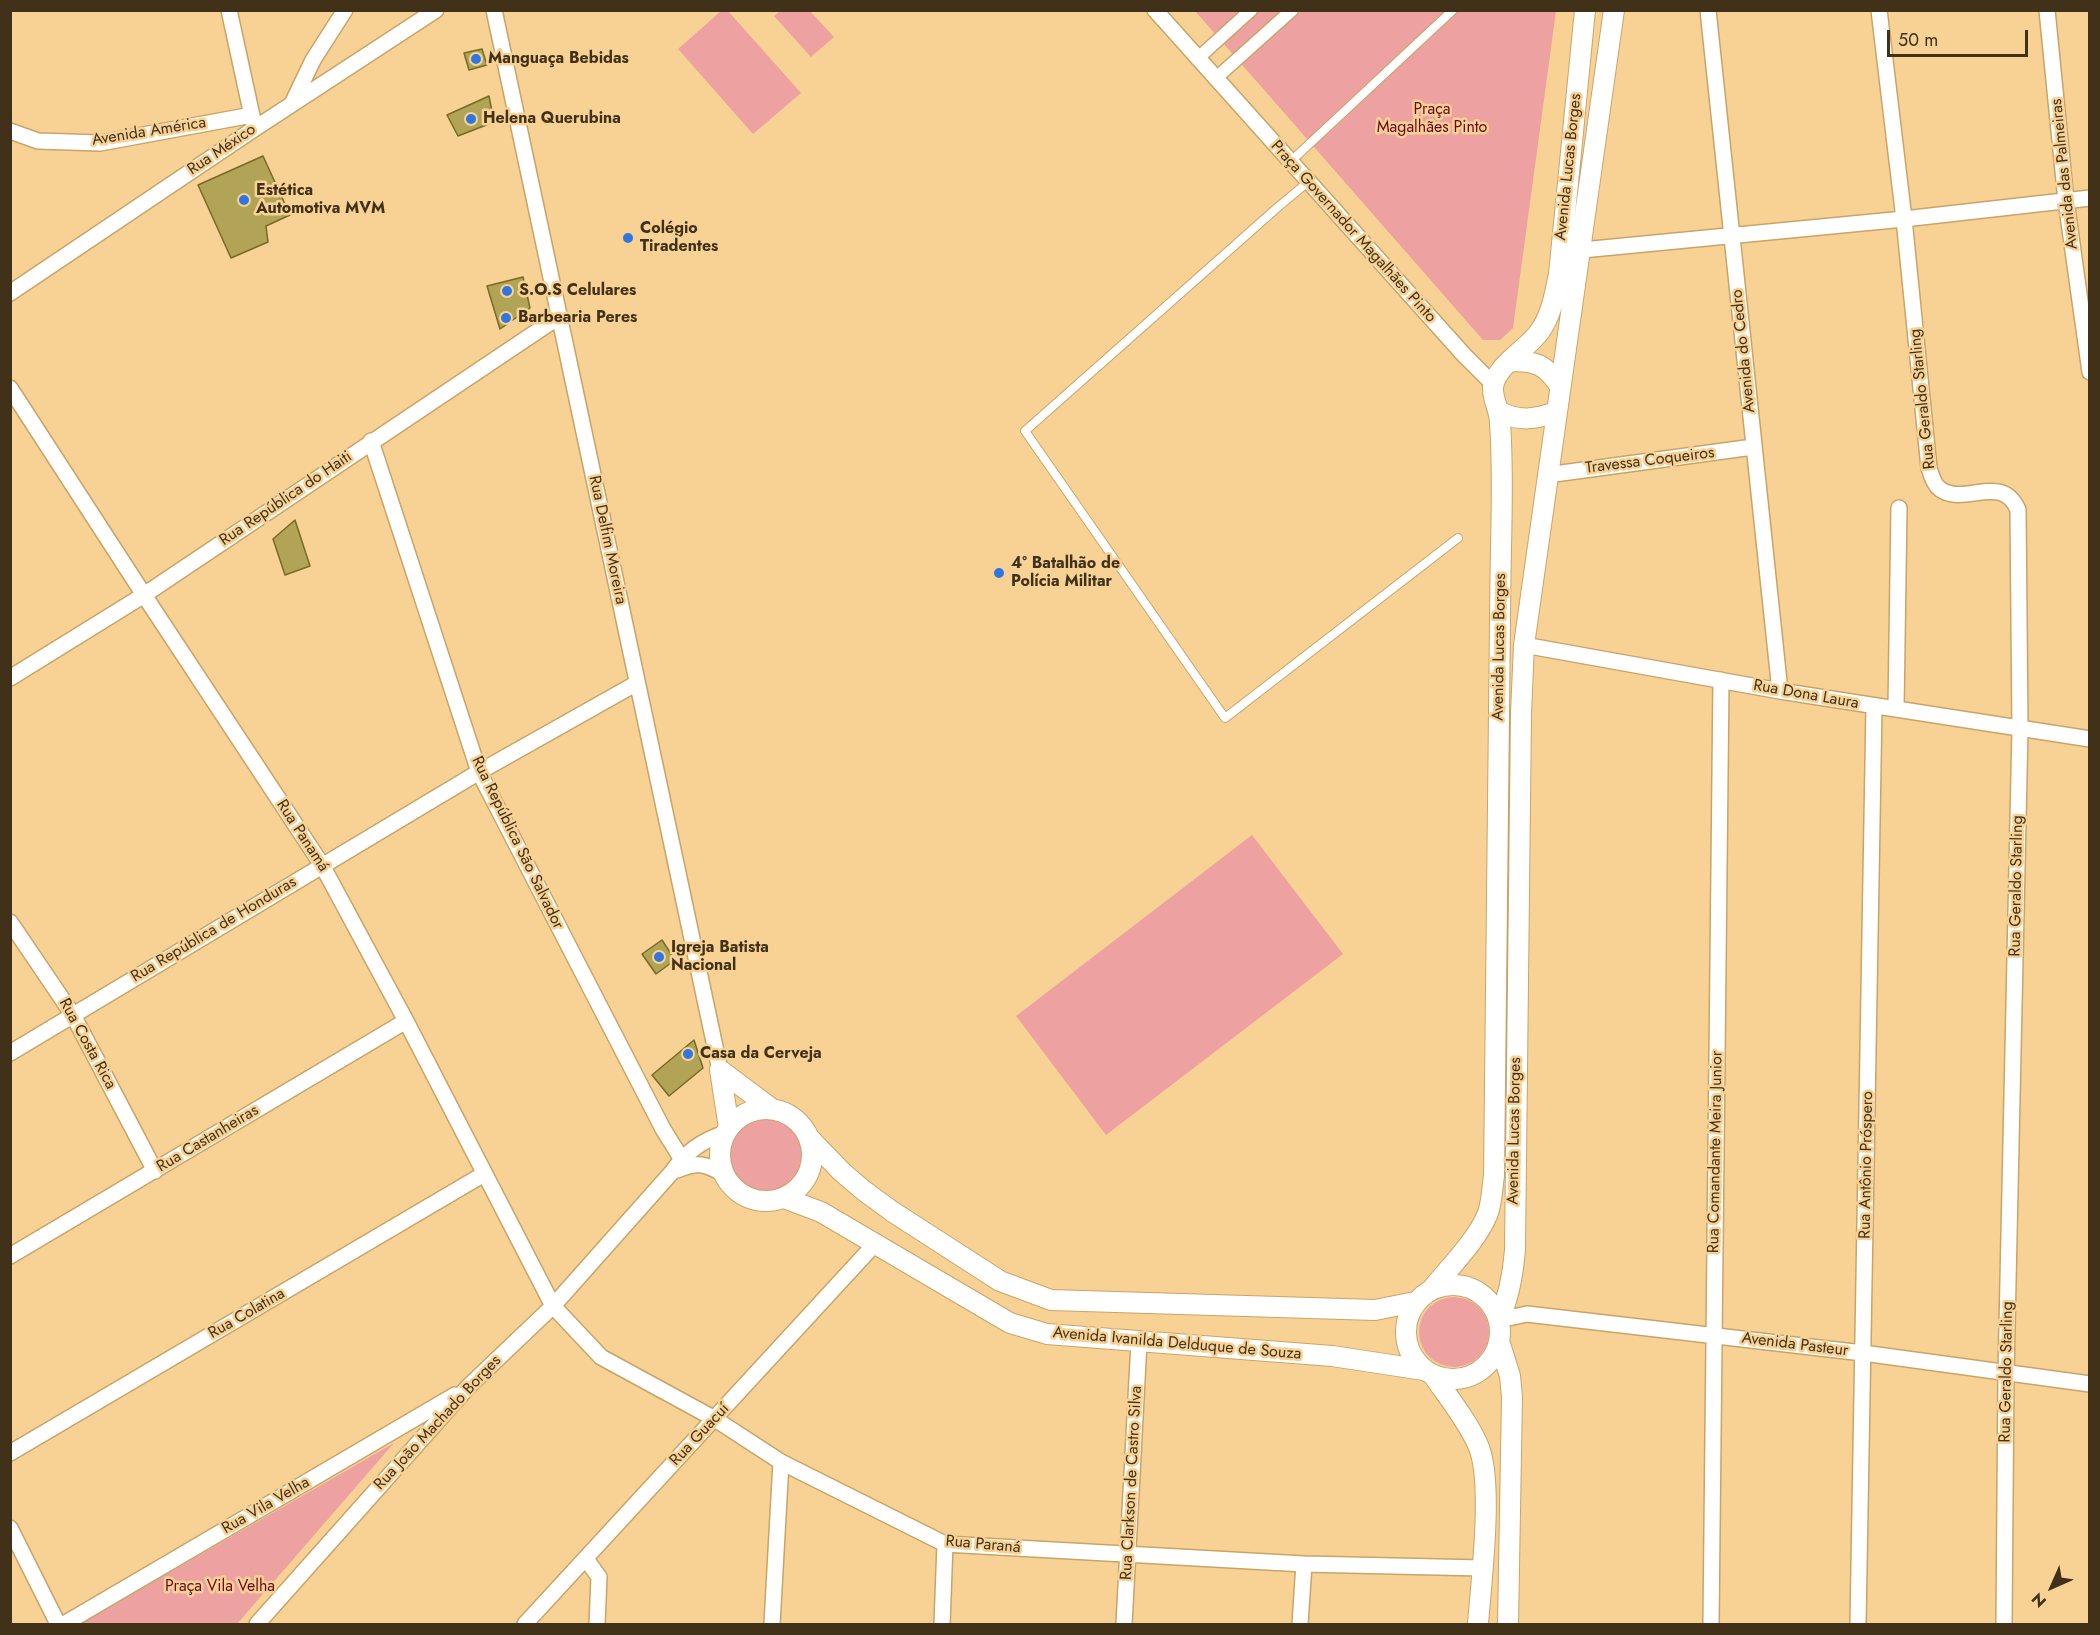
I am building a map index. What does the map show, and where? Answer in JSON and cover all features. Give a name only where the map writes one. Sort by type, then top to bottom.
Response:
[{"type":"street","points":[[229,10],[253,122]]},
{"type":"street","points":[[292,104],[313,60],[345,10]]},
{"type":"street","name":"Rua México","points":[[10,293],[253,122],[292,104],[436,10]]},
{"type":"street","name":"Rua Delfim Moreira","points":[[494,10],[720,1070]]},
{"type":"street","name":"Praça Governador Magalhães Pinto","points":[[1155,10],[1464,356],[1493,384]]},
{"type":"street","points":[[1197,58],[1251,10]]},
{"type":"street","points":[[1215,79],[1292,10]]},
{"type":"street","name":"Avenida Lucas Borges","points":[[1432,1289],[1480,1229],[1488,1213],[1494,1176],[1503,485],[1500,412],[1495,401],[1493,384],[1497,374],[1540,331],[1549,315],[1555,295],[1585,10]]},
{"type":"street","name":"Avenida Lucas Borges","points":[[1499,1320],[1508,1300],[1512,1283],[1515,1250],[1521,713],[1524,645],[1614,10]]},
{"type":"street","name":"Avenida do Cedro","points":[[1708,10],[1780,692]]},
{"type":"street","name":"Rua Geraldo Starling","points":[[1879,10],[1904,219],[1929,468],[1933,480],[1940,489],[1950,494],[1998,492],[2015,502],[2018,510],[2020,729],[2006,1372],[2004,1624]]},
{"type":"street","name":"Avenida das Palmeiras","points":[[2047,10],[2066,201],[2090,372]]},
{"type":"street","name":"Avenida América","points":[[10,131],[38,141],[100,143],[253,122]]},
{"type":"street","points":[[1581,250],[1904,219],[2090,198]]},
{"type":"street","name":"Rua República do Haiti","points":[[10,678],[144,595],[560,316]]},
{"type":"street","points":[[1510,361],[1527,361],[1540,365],[1552,374],[1560,386]]},
{"type":"street","name":"Rua Panamá","points":[[10,388],[322,865],[554,1306]]},
{"type":"street","points":[[1500,412],[1509,417],[1528,420],[1556,412]]},
{"type":"street","name":"Rua República São Salvador","points":[[371,441],[479,772],[663,1129],[684,1162]]},
{"type":"street","name":"Travessa Coqueiros","points":[[1547,475],[1753,447]]},
{"type":"street","points":[[1896,708],[1899,508]]},
{"type":"street","name":"Rua Dona Laura","points":[[1524,645],[1780,692],[2090,739]]},
{"type":"street","name":"Rua Comandante Meira Junior","points":[[1711,1624],[1721,680]]},
{"type":"street","name":"Rua República de Honduras","points":[[10,1053],[479,772],[638,683]]},
{"type":"street","name":"Rua Antônio Próspero","points":[[1858,1624],[1874,706]]},
{"type":"street","name":"Rua Costa Rica","points":[[10,922],[73,1015],[155,1171]]},
{"type":"street","name":"Rua Castanheiras","points":[[10,1256],[406,1021]]},
{"type":"street","points":[[720,1070],[772,1109],[795,1119],[810,1139],[811,1167],[806,1180],[796,1191],[784,1198],[763,1201],[743,1195],[732,1186],[724,1174],[720,1161],[721,1147],[727,1131],[737,1119],[748,1112],[772,1109]]},
{"type":"street","points":[[720,1070],[727,1131]]},
{"type":"street","name":"Rua João Machado Borges","points":[[257,1624],[468,1387],[554,1306],[672,1172],[708,1139],[727,1131]]},
{"type":"street","name":"Avenida Ivanilda Delduque de Souza","points":[[810,1139],[862,1190],[893,1212],[999,1281],[1051,1300],[1375,1310],[1415,1302]]},
{"type":"street","points":[[684,1162],[706,1165],[724,1174]]},
{"type":"street","name":"Rua Colatina","points":[[10,1453],[484,1174]]},
{"type":"street","name":"Avenida Ivanilda Delduque de Souza","points":[[784,1198],[821,1212],[1010,1323],[1047,1334],[1332,1356],[1428,1373]]},
{"type":"street","name":"Rua Guacuí","points":[[525,1624],[874,1245]]},
{"type":"street","points":[[1478,1624],[1485,1485],[1479,1446],[1428,1373],[1412,1356],[1406,1338],[1407,1319],[1415,1302],[1432,1289],[1442,1285],[1464,1286],[1484,1296],[1499,1320],[1500,1344],[1510,1376],[1512,1397],[1508,1624]]},
{"type":"street","name":"Rua Paraná","points":[[554,1306],[601,1357],[715,1419],[781,1462],[945,1544],[1304,1564],[1482,1568]]},
{"type":"street","name":"Avenida Pasteur","points":[[1499,1320],[1527,1314],[1863,1353],[2090,1384]]},
{"type":"street","name":"Rua Clarkson de Castro Silva","points":[[1124,1624],[1139,1342]]},
{"type":"street","points":[[1428,1373],[1449,1380],[1466,1378],[1481,1371],[1493,1359],[1500,1344]]},
{"type":"street","name":"Rua Vila Velha","points":[[64,1624],[468,1387]]},
{"type":"street","points":[[772,1624],[781,1462]]},
{"type":"street","points":[[10,1528],[58,1624]]},
{"type":"street","points":[[942,1624],[945,1544]]},
{"type":"street","points":[[586,1559],[599,1577],[597,1624]]},
{"type":"street","points":[[1300,1624],[1304,1564]]},
{"type":"lane","points":[[1290,162],[1453,10]]},
{"type":"lane","points":[[1308,182],[1025,431],[1225,718],[1458,538]]},
{"type":"green space","points":[[721,11],[728,11],[801,93],[753,134],[678,49]]},
{"type":"green space","points":[[780,11],[810,11],[834,37],[811,57],[774,16]]},
{"type":"green space","name":"Praça Magalhães Pinto","points":[[1195,11],[1556,11],[1513,328],[1500,340],[1483,340]]},
{"type":"green space","points":[[1252,835],[1343,954],[1106,1135],[1016,1016]]},
{"type":"green space","points":[[759,1116],[773,1116],[787,1122],[798,1133],[802,1139],[804,1154],[802,1169],[793,1181],[781,1190],[759,1192],[745,1186],[734,1175],[728,1161],[728,1147],[734,1133],[745,1122]]},
{"type":"green space","points":[[1461,1297],[1474,1303],[1483,1312],[1487,1318],[1489,1332],[1487,1346],[1479,1357],[1468,1365],[1447,1367],[1429,1357],[1421,1346],[1419,1325],[1429,1307],[1440,1299]]},
{"type":"green space","name":"Praça Vila Velha","points":[[394,1443],[237,1624],[80,1624]]},
{"type":"building","name":"Manguaça Bebidas","points":[[482,49],[487,65],[469,70],[464,53]]},
{"type":"building","name":"Helena Querubina","points":[[489,96],[494,122],[458,136],[447,115]]},
{"type":"building","name":"Estética Automotiva MVM","points":[[263,156],[290,215],[266,226],[268,242],[231,258],[198,185]]},
{"type":"building","points":[[523,277],[530,308],[500,329],[487,286]]},
{"type":"building","points":[[295,520],[310,566],[285,575],[273,539]]},
{"type":"building","name":"Igreja Batista Nacional","points":[[662,940],[675,960],[656,974],[642,954]]},
{"type":"building","name":"Casa da Cerveja","points":[[694,1040],[703,1068],[669,1096],[652,1075]]},
{"type":"place","name":"Manguaça Bebidas","points":[[476,59]]},
{"type":"place","name":"Helena Querubina","points":[[471,119]]},
{"type":"place","name":"Estética Automotiva MVM","points":[[244,200]]},
{"type":"place","name":"Colégio Tiradentes","points":[[628,238]]},
{"type":"place","name":"S.O.S Celulares","points":[[507,291]]},
{"type":"place","name":"Barbearia Peres","points":[[506,318]]},
{"type":"place","name":"4° Batalhão de Polícia Militar","points":[[999,573]]},
{"type":"place","name":"Igreja Batista Nacional","points":[[659,957]]},
{"type":"place","name":"Casa da Cerveja","points":[[688,1054]]}]
